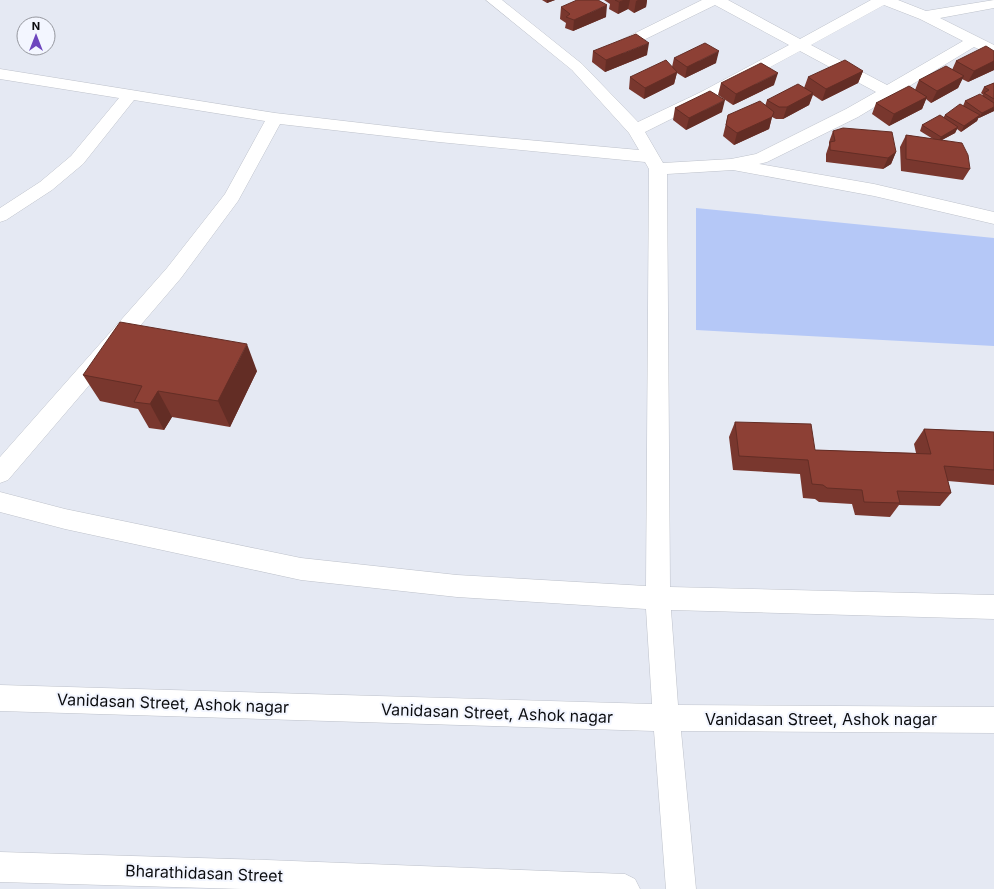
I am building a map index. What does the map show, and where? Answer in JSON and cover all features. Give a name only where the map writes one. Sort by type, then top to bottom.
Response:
[{"type":"street","points":[[495,0],[589,61],[636,130],[654,163],[658,598],[680,889]]},
{"type":"street","points":[[589,61],[713,0]]},
{"type":"street","points":[[717,0],[888,92]]},
{"type":"street","points":[[636,130],[707,95],[882,0]]},
{"type":"street","points":[[885,0],[925,16],[973,41],[994,50]]},
{"type":"street","points":[[925,16],[994,4]]},
{"type":"street","points":[[731,165],[761,158],[852,113],[973,41]]},
{"type":"street","points":[[0,74],[275,118],[654,163],[731,165],[874,190],[994,218]]},
{"type":"street","points":[[0,216],[46,186],[77,160],[131,94]]},
{"type":"street","points":[[0,473],[174,273],[232,197],[275,118]]},
{"type":"street","points":[[0,502],[65,519],[301,569],[457,586],[658,598],[994,607]]},
{"type":"street","name":"Vanidasan Street, Ashok nagar","points":[[0,698],[666,718],[994,720]]},
{"type":"street","name":"Bharathidasan Street","points":[[0,868],[267,875],[624,889]]},
{"type":"shaded area","points":[[696,208],[994,238],[994,346],[696,330]]},
{"type":"building","points":[[577,0],[598,0],[607,5],[574,20],[566,17],[570,14],[561,7]]},
{"type":"building","points":[[636,34],[649,43],[606,60],[593,51]]},
{"type":"building","points":[[705,43],[719,51],[687,67],[674,58]]},
{"type":"building","points":[[986,46],[994,51],[994,61],[974,71],[956,61]]},
{"type":"building","points":[[666,60],[677,72],[645,88],[630,77]]},
{"type":"building","points":[[845,60],[863,71],[826,89],[808,77]]},
{"type":"building","points":[[761,63],[778,73],[736,94],[721,83]]},
{"type":"building","points":[[946,66],[964,76],[937,91],[919,80]]},
{"type":"building","points":[[994,83],[994,99],[984,93],[989,90],[984,87]]},
{"type":"building","points":[[798,84],[813,93],[787,107],[779,107],[767,100]]},
{"type":"building","points":[[909,86],[927,97],[894,114],[876,103]]},
{"type":"building","points":[[710,91],[725,100],[689,118],[675,108]]},
{"type":"building","points":[[980,94],[994,103],[994,107],[982,113],[965,101]]},
{"type":"building","points":[[760,101],[774,112],[772,117],[737,133],[726,125],[728,115]]},
{"type":"building","points":[[960,104],[980,115],[964,126],[945,115]]},
{"type":"building","points":[[940,115],[958,127],[941,137],[922,125]]},
{"type":"building","points":[[843,128],[892,132],[896,152],[888,158],[830,150],[830,142],[835,141],[833,131]]},
{"type":"building","points":[[906,135],[962,143],[968,155],[970,169],[906,159]]},
{"type":"building","points":[[120,322],[247,344],[218,401],[158,391],[150,404],[134,402],[142,386],[83,375]]},
{"type":"building","points":[[735,422],[811,424],[815,450],[931,454],[924,429],[994,432],[994,470],[944,466],[951,493],[897,491],[900,503],[864,502],[862,490],[827,488],[823,485],[812,484],[808,460],[739,456]]}]
